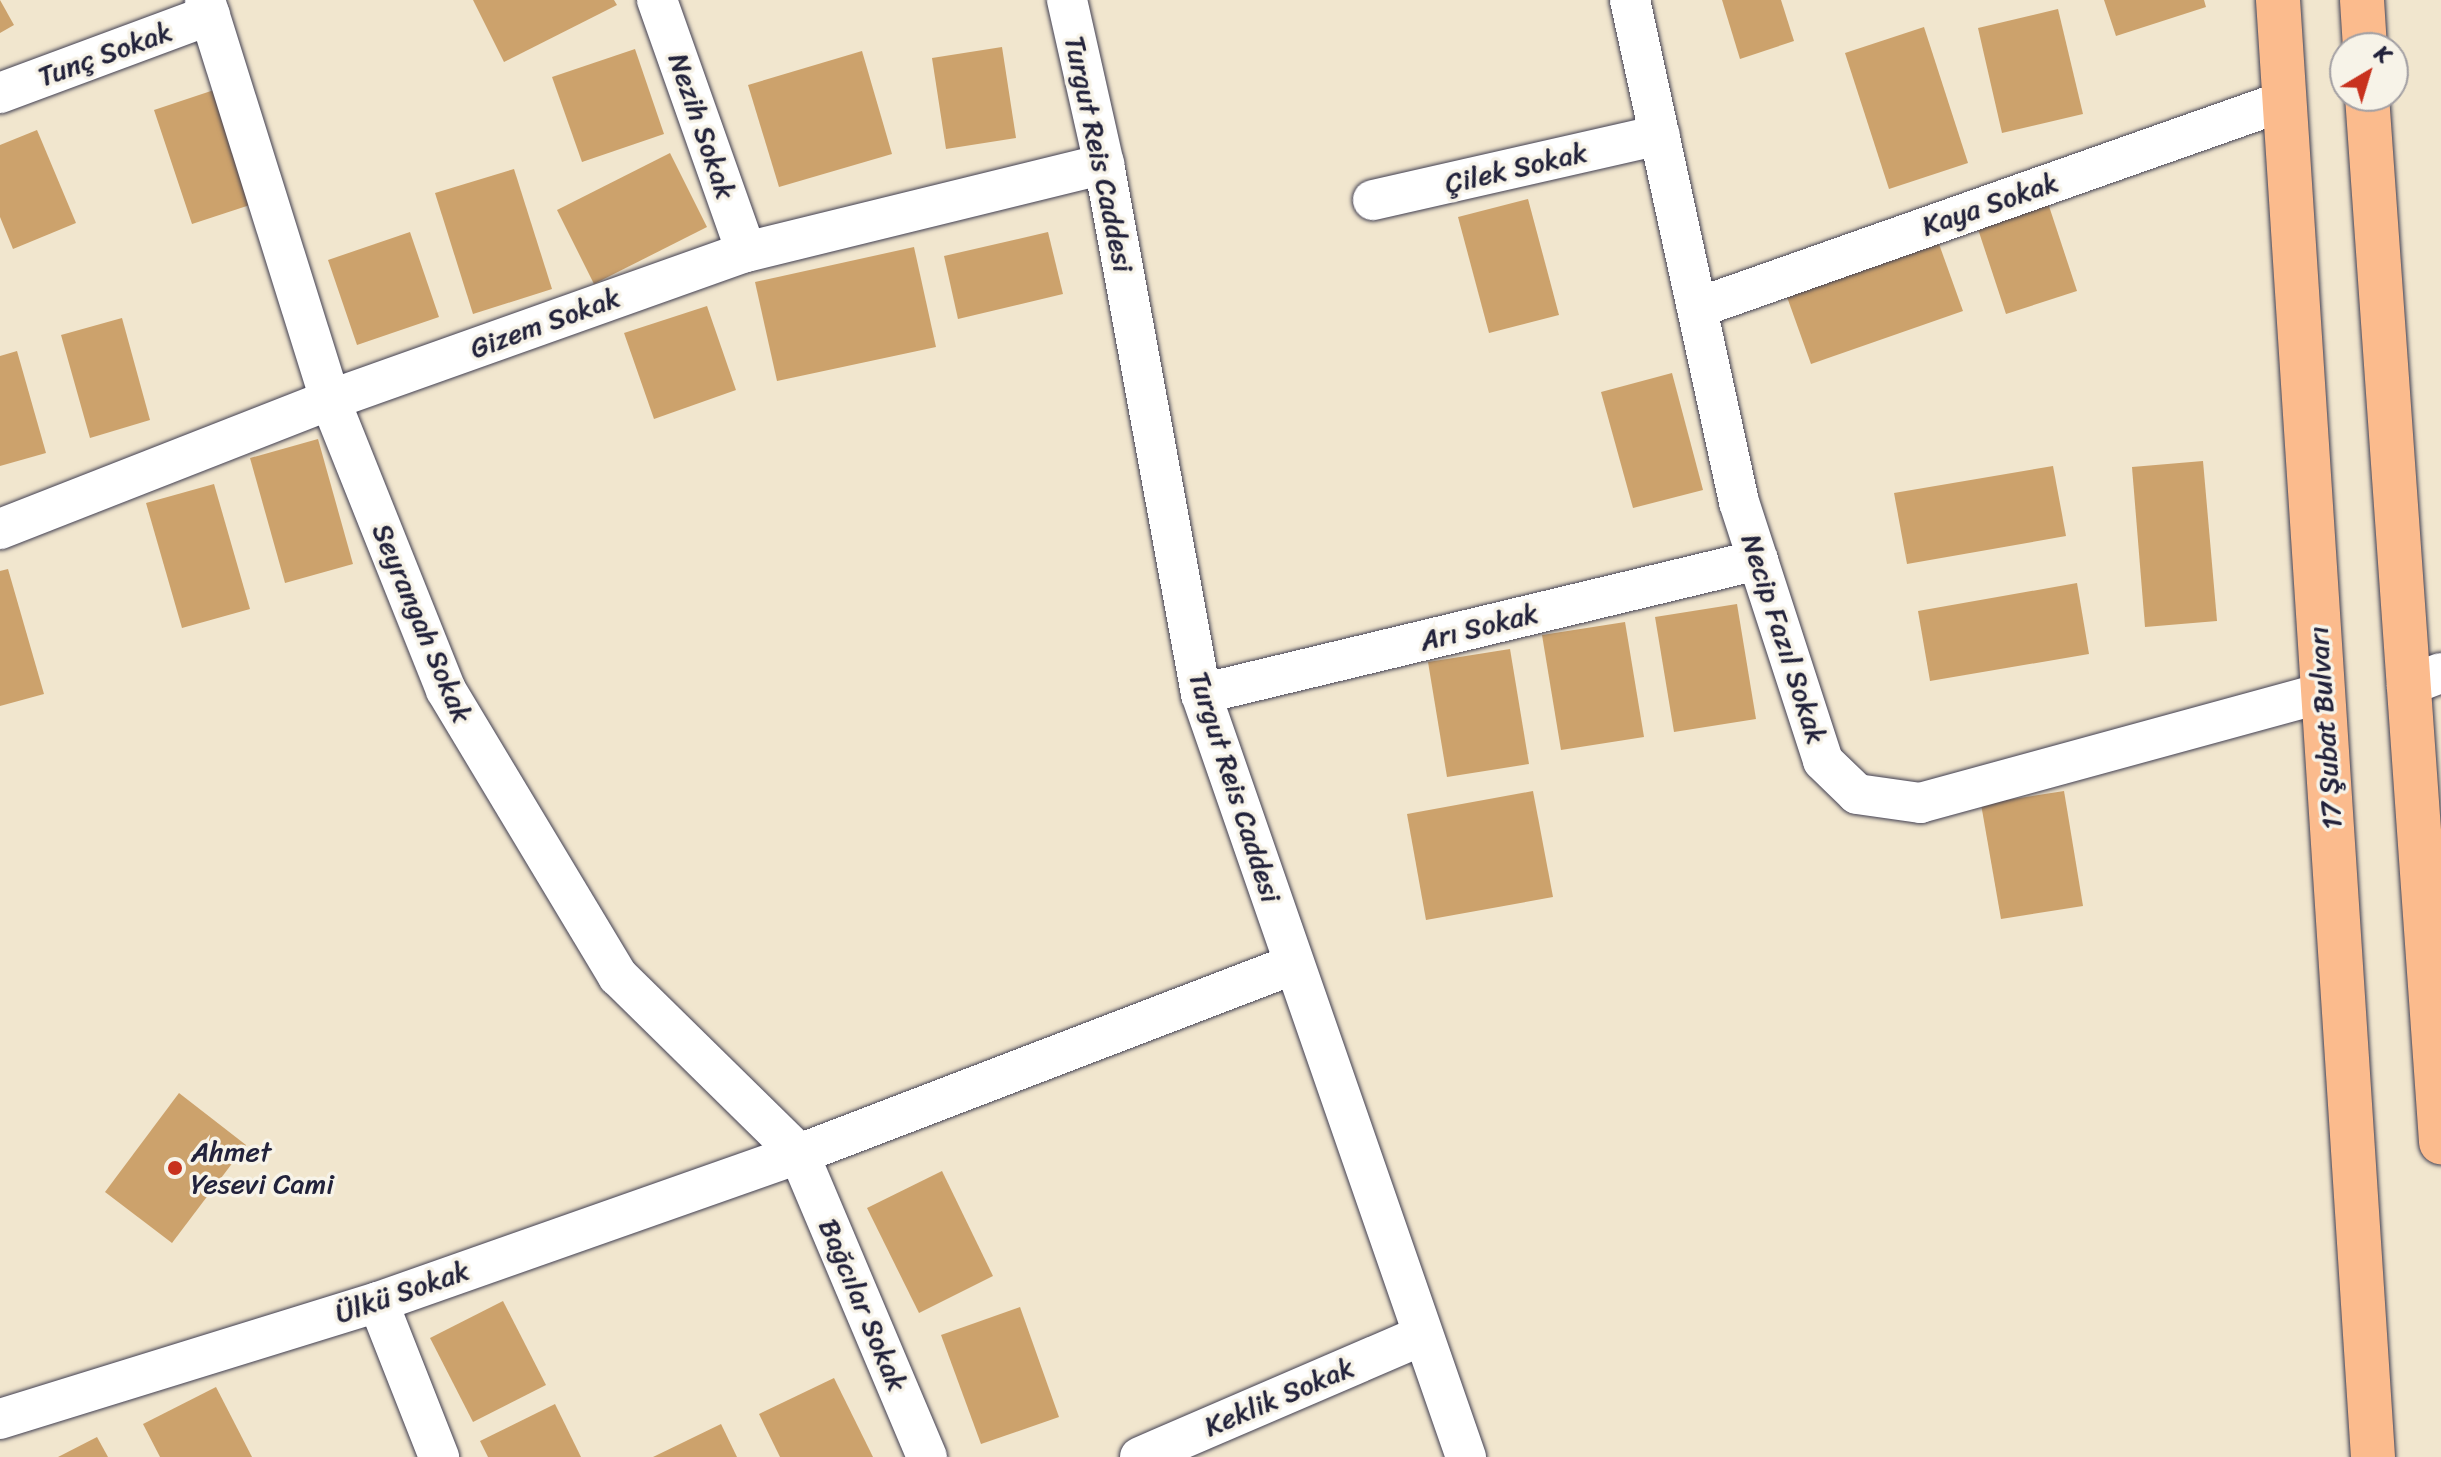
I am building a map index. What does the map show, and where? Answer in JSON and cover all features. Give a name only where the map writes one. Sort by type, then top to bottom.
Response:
[{"type":"highway","name":"17 Şubat Bulvarı","points":[[2278,0],[2373,1457]]},
{"type":"highway","points":[[2362,0],[2364,32]]},
{"type":"highway","points":[[2369,112],[2424,680],[2441,1142]]},
{"type":"street","name":"Nezih Sokak","points":[[657,0],[746,252]]},
{"type":"street","name":"Turgut Reis Caddesi","points":[[1067,0],[1104,164],[1201,694],[1418,1337],[1466,1457]]},
{"type":"street","name":"Necip Fazıl Sokak","points":[[1630,0],[1697,308],[1758,560],[1823,761],[1857,794],[1920,803],[2323,693]]},
{"type":"street","name":"Tunç Sokak","points":[[0,93],[207,8]]},
{"type":"street","name":"Seyrangah Sokak","points":[[207,8],[330,400],[446,690],[589,937],[661,1024],[799,1154]]},
{"type":"street","name":"Kaya Sokak","points":[[1697,308],[2284,101]]},
{"type":"street","name":"Çilek Sokak","points":[[1373,200],[1660,135]]},
{"type":"street","name":"Gizem Sokak","points":[[0,529],[330,400],[746,252],[1104,164]]},
{"type":"street","name":"Arı Sokak","points":[[1201,694],[1758,560]]},
{"type":"street","name":"Ülkü Sokak","points":[[0,1419],[378,1302],[799,1154],[1292,965]]},
{"type":"street","name":"Bağcılar Sokak","points":[[799,1154],[927,1457]]},
{"type":"street","points":[[378,1302],[439,1457]]},
{"type":"street","name":"Keklik Sokak","points":[[1140,1457],[1418,1337]]},
{"type":"building","points":[[0,0],[14,25],[0,33]]},
{"type":"building","points":[[473,0],[614,0],[617,5],[504,62]]},
{"type":"building","points":[[1722,0],[1781,0],[1794,41],[1740,59]]},
{"type":"building","points":[[2104,0],[2204,0],[2206,7],[2116,36]]},
{"type":"building","points":[[2058,9],[2083,114],[2002,133],[1978,28]]},
{"type":"building","points":[[1924,27],[1968,163],[1889,189],[1845,53]]},
{"type":"building","points":[[1002,47],[1016,138],[946,149],[932,58]]},
{"type":"building","points":[[635,49],[664,134],[582,162],[552,77]]},
{"type":"building","points":[[862,51],[892,154],[779,187],[748,85]]},
{"type":"building","points":[[226,86],[265,200],[192,224],[154,110]]},
{"type":"building","points":[[37,130],[76,223],[13,249],[0,217],[0,145]]},
{"type":"building","points":[[670,153],[707,227],[594,284],[557,210]]},
{"type":"building","points":[[514,169],[552,289],[473,314],[435,193]]},
{"type":"building","points":[[2046,197],[2077,291],[2006,314],[1975,220]]},
{"type":"building","points":[[1528,199],[1559,315],[1489,333],[1458,217]]},
{"type":"building","points":[[410,232],[439,317],[357,345],[328,260]]},
{"type":"building","points":[[1048,232],[1063,294],[958,319],[944,256]]},
{"type":"building","points":[[1939,244],[1963,311],[1811,364],[1787,297]]},
{"type":"building","points":[[914,247],[936,347],[777,381],[755,282]]},
{"type":"building","points":[[707,306],[736,390],[654,419],[624,333]]},
{"type":"building","points":[[122,318],[150,420],[90,438],[61,335]]},
{"type":"building","points":[[17,351],[46,453],[0,466],[0,356]]},
{"type":"building","points":[[1672,373],[1703,490],[1633,508],[1601,392]]},
{"type":"building","points":[[318,439],[353,564],[285,583],[250,458]]},
{"type":"building","points":[[2203,461],[2217,621],[2145,627],[2132,467]]},
{"type":"building","points":[[2053,466],[2066,536],[1907,564],[1894,493]]},
{"type":"building","points":[[214,484],[250,609],[182,628],[146,503]]},
{"type":"building","points":[[8,569],[44,694],[0,706],[0,571]]},
{"type":"building","points":[[2077,583],[2089,654],[1930,681],[1918,611]]},
{"type":"building","points":[[1737,604],[1756,719],[1674,732],[1655,617]]},
{"type":"building","points":[[1625,622],[1644,737],[1561,750],[1542,635]]},
{"type":"building","points":[[1510,649],[1529,764],[1447,777],[1428,662]]},
{"type":"building","points":[[1533,791],[1553,897],[1426,920],[1407,814]]},
{"type":"building","points":[[2064,791],[2083,906],[2001,919],[1981,804]]},
{"type":"building","name":"Ahmet Yesevi Cami","points":[[179,1093],[246,1145],[172,1243],[105,1192]]},
{"type":"building","points":[[942,1171],[993,1276],[919,1313],[867,1208]]},
{"type":"building","points":[[503,1301],[546,1385],[473,1422],[430,1338]]},
{"type":"building","points":[[1020,1307],[1059,1417],[981,1444],[941,1335]]},
{"type":"building","points":[[834,1378],[873,1457],[780,1457],[759,1414]]},
{"type":"building","points":[[216,1387],[252,1457],[160,1457],[143,1424]]},
{"type":"building","points":[[555,1404],[581,1457],[488,1457],[480,1441]]},
{"type":"building","points":[[721,1424],[737,1457],[653,1457]]},
{"type":"building","points":[[97,1437],[108,1457],[58,1457]]},
{"type":"place","name":"Ahmet Yesevi Cami","points":[[175,1168]]}]
